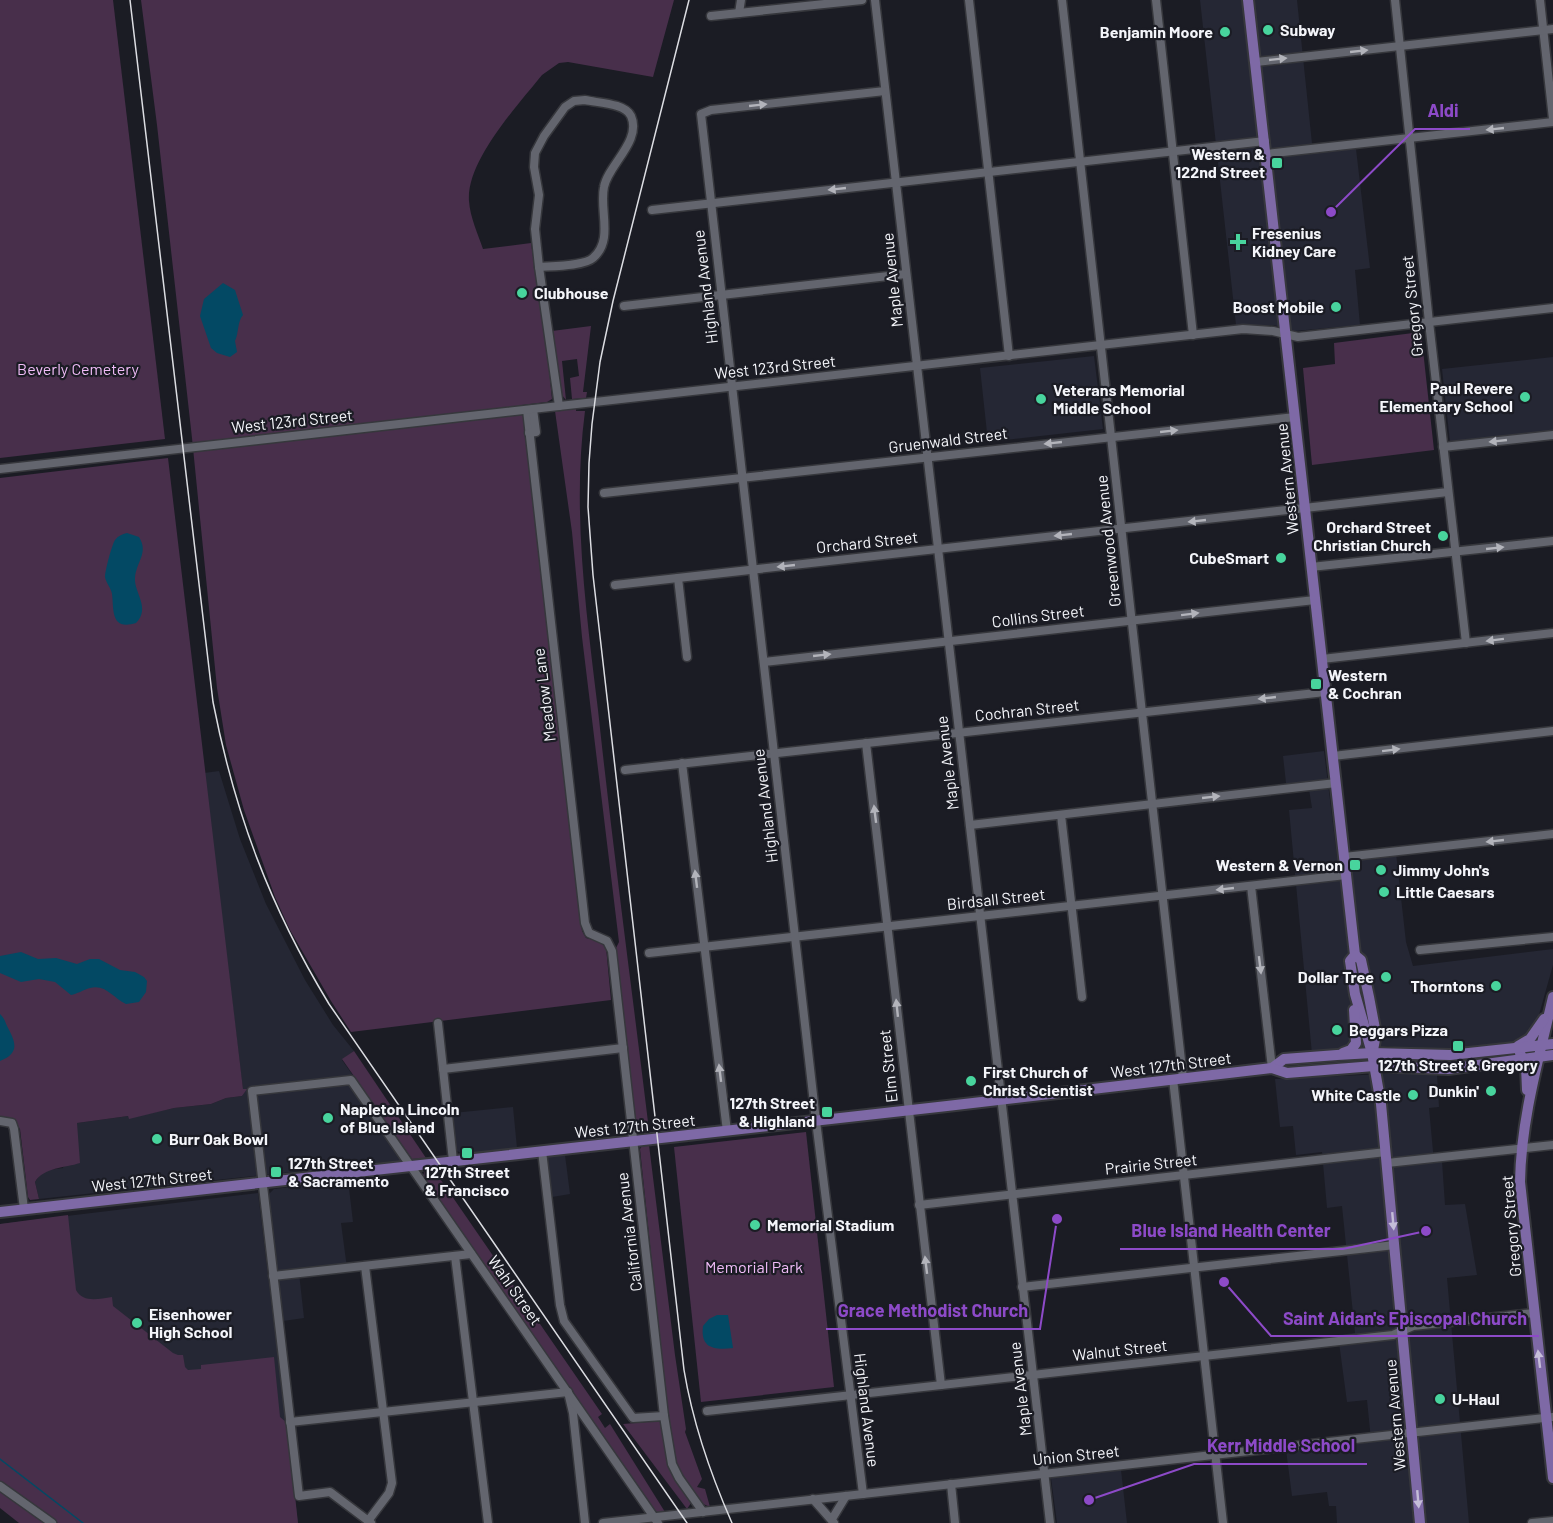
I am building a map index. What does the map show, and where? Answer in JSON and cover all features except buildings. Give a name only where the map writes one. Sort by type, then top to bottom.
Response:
[{"type":"main road","name":"Western Avenue","points":[[1248,0],[1355,954],[1361,960],[1376,1034],[1372,1053]]},
{"type":"main road","name":"Western Avenue","points":[[1355,954],[1350,961],[1355,994],[1372,1053],[1387,1157],[1420,1523]]},
{"type":"main road","points":[[1337,1055],[1351,1050],[1356,1043],[1353,1003],[1355,994]]},
{"type":"main road","name":"Gregory Street","points":[[1553,997],[1547,1045],[1539,1057],[1522,1148],[1521,1195],[1534,1313],[1550,1417],[1553,1478]]},
{"type":"main road","points":[[1529,1105],[1526,1066],[1515,1048],[1530,1039],[1550,1011]]},
{"type":"main road","name":"West 127th Street","points":[[1272,1068],[1284,1059],[1372,1053],[1450,1055],[1547,1045]]},
{"type":"main road","name":"West 127th Street","points":[[0,1212],[909,1111],[1272,1068],[1287,1073],[1374,1066],[1448,1069],[1553,1055]]},
{"type":"street","points":[[739,13],[741,0]]},
{"type":"street","points":[[711,16],[862,0]]},
{"type":"street","name":"Maple Avenue","points":[[875,0],[1050,1523]]},
{"type":"street","points":[[969,0],[1009,356]]},
{"type":"street","name":"Greenwood Avenue","points":[[1062,0],[1163,896],[1184,1175],[1223,1523]]},
{"type":"street","points":[[1156,0],[1193,335]]},
{"type":"street","name":"Gregory Street","points":[[1395,0],[1466,644]]},
{"type":"street","points":[[1266,154],[1553,121],[1548,30],[1540,0]]},
{"type":"street","points":[[1256,62],[1548,30]]},
{"type":"street","name":"Highland Avenue","points":[[863,1494],[816,1121],[701,114],[711,110],[885,91]]},
{"type":"street","points":[[539,267],[588,261],[600,250],[605,233],[602,204],[604,186],[610,170],[632,136],[631,117],[624,108],[585,100],[574,101],[564,107],[535,153],[534,167],[539,195],[535,229],[539,267],[559,406]]},
{"type":"street","points":[[652,210],[1265,141]]},
{"type":"street","points":[[624,306],[906,274]]},
{"type":"street","name":"West 123rd Street","points":[[0,469],[1243,329],[1273,331],[1298,336],[1553,308]]},
{"type":"street","name":"Meadow Lane","points":[[530,410],[586,927],[591,935],[607,941]]},
{"type":"street","name":"Gruenwald Street","points":[[604,493],[1295,417]]},
{"type":"street","points":[[1443,447],[1553,435]]},
{"type":"street","name":"Orchard Street","points":[[615,585],[1448,492]]},
{"type":"street","points":[[1311,567],[1553,541]]},
{"type":"street","points":[[678,578],[687,657]]},
{"type":"street","name":"Collins Street","points":[[764,662],[1315,600]]},
{"type":"street","points":[[1322,659],[1553,633]]},
{"type":"street","name":"Cochran Street","points":[[625,770],[1325,692]]},
{"type":"street","points":[[1333,756],[1553,731]]},
{"type":"street","name":"Elm Street","points":[[866,743],[941,1385]]},
{"type":"street","points":[[682,763],[727,1131]]},
{"type":"street","points":[[970,825],[1336,783]]},
{"type":"street","points":[[1061,814],[1082,997]]},
{"type":"street","points":[[1344,857],[1553,834]]},
{"type":"street","name":"Birdsall Street","points":[[649,953],[1346,875]]},
{"type":"street","points":[[1251,886],[1272,1068]]},
{"type":"street","points":[[1420,950],[1553,937]]},
{"type":"street","name":"California Avenue","points":[[607,941],[612,951],[664,1416],[672,1464],[703,1512]]},
{"type":"street","points":[[438,1023],[453,1161]]},
{"type":"street","points":[[443,1069],[623,1048]]},
{"type":"street","name":"Wahl Street","points":[[262,1182],[252,1091],[351,1080],[656,1520]]},
{"type":"street","points":[[0,1121],[12,1123],[15,1129],[24,1209]]},
{"type":"street","name":"Prairie Street","points":[[919,1204],[1184,1175],[1553,1145]]},
{"type":"street","points":[[542,1151],[562,1316],[567,1327],[633,1418],[664,1416]]},
{"type":"street","points":[[262,1182],[299,1496],[330,1492],[370,1522],[392,1487],[365,1266]]},
{"type":"street","points":[[1022,1287],[1395,1245]]},
{"type":"street","points":[[273,1276],[471,1254]]},
{"type":"street","points":[[455,1256],[488,1523]]},
{"type":"street","name":"Walnut Street","points":[[707,1411],[1393,1335],[1413,1326],[1534,1313]]},
{"type":"street","points":[[290,1422],[568,1392],[573,1413],[585,1523]]},
{"type":"street","name":"Union Street","points":[[603,1523],[656,1520],[813,1499],[1550,1417]]},
{"type":"street","points":[[951,1484],[956,1523]]},
{"type":"street","points":[[0,1486],[52,1523]]},
{"type":"street","points":[[813,1499],[833,1521],[846,1496]]},
{"type":"street","points":[[1532,1523],[1553,1521]]},
{"type":"shaded area","points":[[1200,0],[1297,0],[1313,153],[1356,149],[1370,268],[1355,270],[1360,325],[1295,331],[1273,325],[1236,325]]},
{"type":"shaded area","name":"Veterans Memorial Middle School","points":[[1094,356],[1103,429],[988,442],[980,368]]},
{"type":"shaded area","points":[[1553,357],[1553,431],[1450,442],[1442,369]]},
{"type":"shaded area","points":[[1324,751],[1337,857],[1396,853],[1406,942],[1413,966],[1553,949],[1553,965],[1537,1022],[1524,1038],[1508,1043],[1419,1051],[1387,1046],[1312,1054],[1289,810],[1312,808],[1308,783],[1286,783],[1283,756]]},
{"type":"shaded area","points":[[219,771],[240,839],[266,904],[305,980],[333,1025],[354,1051],[342,1060],[412,1159],[39,1199],[35,1182],[48,1170],[63,1168],[77,1123],[128,1116],[129,1118],[174,1108],[211,1104],[226,1098],[242,1096],[246,1089],[243,1090],[204,773]]},
{"type":"shaded area","points":[[1406,1073],[1437,1074],[1439,1107],[1429,1108],[1434,1162],[1442,1161],[1445,1205],[1465,1204],[1477,1275],[1447,1278],[1469,1523],[1337,1523],[1336,1506],[1329,1506],[1327,1492],[1292,1496],[1286,1450],[1371,1440],[1367,1400],[1347,1402],[1338,1335],[1355,1333],[1342,1206],[1327,1208],[1322,1152],[1296,1155],[1293,1126],[1280,1127],[1275,1079]]},
{"type":"shaded area","points":[[513,1107],[517,1148],[462,1154],[456,1150],[453,1113]]},
{"type":"shaded area","points":[[565,1155],[570,1194],[552,1197],[547,1157]]},
{"type":"shaded area","points":[[348,1180],[353,1222],[341,1223],[347,1268],[299,1273],[304,1318],[283,1321],[268,1195],[274,1189]]},
{"type":"shaded area","name":"Eisenhower High School","points":[[258,1193],[298,1523],[58,1523],[0,1481],[0,1224]]},
{"type":"shaded area","points":[[1121,1470],[1127,1523],[1057,1523],[1051,1478]]},
{"type":"green space","name":"Beverly Cemetery","points":[[0,0],[113,0],[165,439],[0,458]]},
{"type":"green space","points":[[141,0],[674,0],[653,77],[568,62],[559,63],[542,75],[495,134],[484,151],[470,185],[470,207],[483,249],[531,243],[544,332],[591,326],[583,392],[587,392],[586,398],[572,399],[570,378],[579,376],[577,359],[562,361],[566,400],[561,394],[548,359],[552,399],[547,402],[522,405],[582,931],[586,938],[601,942],[606,947],[611,1000],[351,1032],[290,930],[275,897],[244,810],[226,745],[217,688],[192,438]]},
{"type":"green space","points":[[1421,332],[1434,450],[1312,465],[1303,368],[1335,364],[1334,343]]},
{"type":"green space","points":[[576,408],[576,411],[585,411],[581,448],[580,523],[585,598],[649,1130],[637,1131],[616,948],[619,942],[582,637],[572,532],[555,411]]},
{"type":"green space","points":[[168,458],[243,1089],[247,1089],[242,1096],[226,1098],[211,1104],[174,1108],[129,1119],[128,1116],[77,1123],[80,1163],[44,1173],[35,1182],[39,1199],[30,1200],[20,1129],[13,1119],[0,1118],[0,478]]},
{"type":"green space","points":[[354,1051],[426,1158],[412,1159],[342,1059]]},
{"type":"green space","name":"Memorial Park","points":[[806,1132],[834,1387],[701,1402],[674,1147]]},
{"type":"green space","points":[[649,1145],[685,1432],[702,1479],[697,1487],[705,1489],[710,1507],[701,1503],[678,1470],[669,1426],[640,1149],[642,1146]]},
{"type":"green space","points":[[425,1170],[434,1170],[602,1414],[598,1417],[605,1428],[610,1424],[665,1512],[654,1511],[423,1176]]},
{"type":"green space","name":"Eisenhower High School","points":[[68,1215],[76,1290],[79,1294],[91,1299],[112,1297],[113,1306],[173,1353],[183,1355],[185,1367],[188,1370],[201,1369],[201,1365],[274,1357],[280,1417],[287,1423],[298,1523],[58,1523],[0,1481],[0,1224]]},
{"type":"green space","points":[[659,1421],[662,1425],[669,1468],[691,1503],[687,1509],[623,1424]]},
{"type":"green space","points":[[0,1490],[48,1523],[19,1523],[0,1508]]},
{"type":"water","points":[[223,283],[235,290],[243,315],[235,341],[237,352],[230,357],[217,353],[211,348],[200,316],[204,299]]},
{"type":"water","points":[[127,533],[139,537],[143,548],[135,578],[142,612],[136,623],[128,625],[122,624],[115,617],[111,592],[105,577],[115,540]]},
{"type":"water","points":[[21,952],[38,959],[56,958],[77,964],[90,959],[99,959],[120,970],[135,972],[144,977],[147,981],[146,992],[139,1002],[126,1004],[101,988],[90,988],[71,995],[55,982],[39,979],[21,982],[0,973],[0,956]]},
{"type":"water","points":[[0,1014],[14,1042],[14,1050],[7,1058],[0,1061]]},
{"type":"water","points":[[717,1315],[728,1315],[733,1348],[720,1349],[706,1344],[703,1326]]},
{"type":"waterway","points":[[0,1459],[83,1523]]},
{"type":"railway","points":[[130,0],[213,702],[232,783],[257,859],[289,932],[329,1004],[687,1523]]},
{"type":"railway","points":[[689,0],[613,301],[600,362],[592,424],[588,507],[593,575],[684,1370],[703,1448],[732,1523]]},
{"type":"place","name":"Subway","points":[[1268,30]]},
{"type":"place","name":"Benjamin Moore","points":[[1225,32]]},
{"type":"place","name":"Western & 122nd Street","points":[[1277,163]]},
{"type":"place","name":"Aldi","points":[[1331,212]]},
{"type":"place","name":"Fresenius Kidney Care","points":[[1238,242]]},
{"type":"place","name":"Clubhouse","points":[[522,293]]},
{"type":"place","name":"Boost Mobile","points":[[1336,307]]},
{"type":"place","name":"Paul Revere Elementary School","points":[[1525,397]]},
{"type":"place","name":"Veterans Memorial Middle School","points":[[1041,399]]},
{"type":"place","name":"Orchard Street Christian Church","points":[[1443,536]]},
{"type":"place","name":"CubeSmart","points":[[1281,558]]},
{"type":"place","name":"Western & Cochran","points":[[1316,684]]},
{"type":"place","name":"Western & Vernon","points":[[1355,865]]},
{"type":"place","name":"Jimmy John's","points":[[1381,870]]},
{"type":"place","name":"Little Caesars","points":[[1384,892]]},
{"type":"place","name":"Dollar Tree","points":[[1386,977]]},
{"type":"place","name":"Thorntons","points":[[1496,986]]},
{"type":"place","name":"Beggars Pizza","points":[[1337,1030]]},
{"type":"place","name":"127th Street & Gregory","points":[[1458,1046]]},
{"type":"place","name":"First Church of Christ Scientist","points":[[971,1081]]},
{"type":"place","name":"Dunkin'","points":[[1491,1091]]},
{"type":"place","name":"White Castle","points":[[1413,1095]]},
{"type":"place","name":"127th Street & Highland","points":[[827,1112]]},
{"type":"place","name":"Napleton Lincoln of Blue Island","points":[[328,1118]]},
{"type":"place","name":"Burr Oak Bowl","points":[[157,1139]]},
{"type":"place","name":"127th Street & Francisco","points":[[467,1153]]},
{"type":"place","name":"127th Street & Sacramento","points":[[276,1172]]},
{"type":"place","name":"Grace Methodist Church","points":[[1057,1219]]},
{"type":"place","name":"Memorial Stadium","points":[[755,1225]]},
{"type":"place","name":"Blue Island Health Center","points":[[1426,1231]]},
{"type":"place","name":"Saint Aidan's Episcopal Church","points":[[1224,1282]]},
{"type":"place","name":"Eisenhower High School","points":[[137,1323]]},
{"type":"place","name":"U-Haul","points":[[1440,1399]]},
{"type":"place","name":"Kerr Middle School","points":[[1089,1500]]}]
